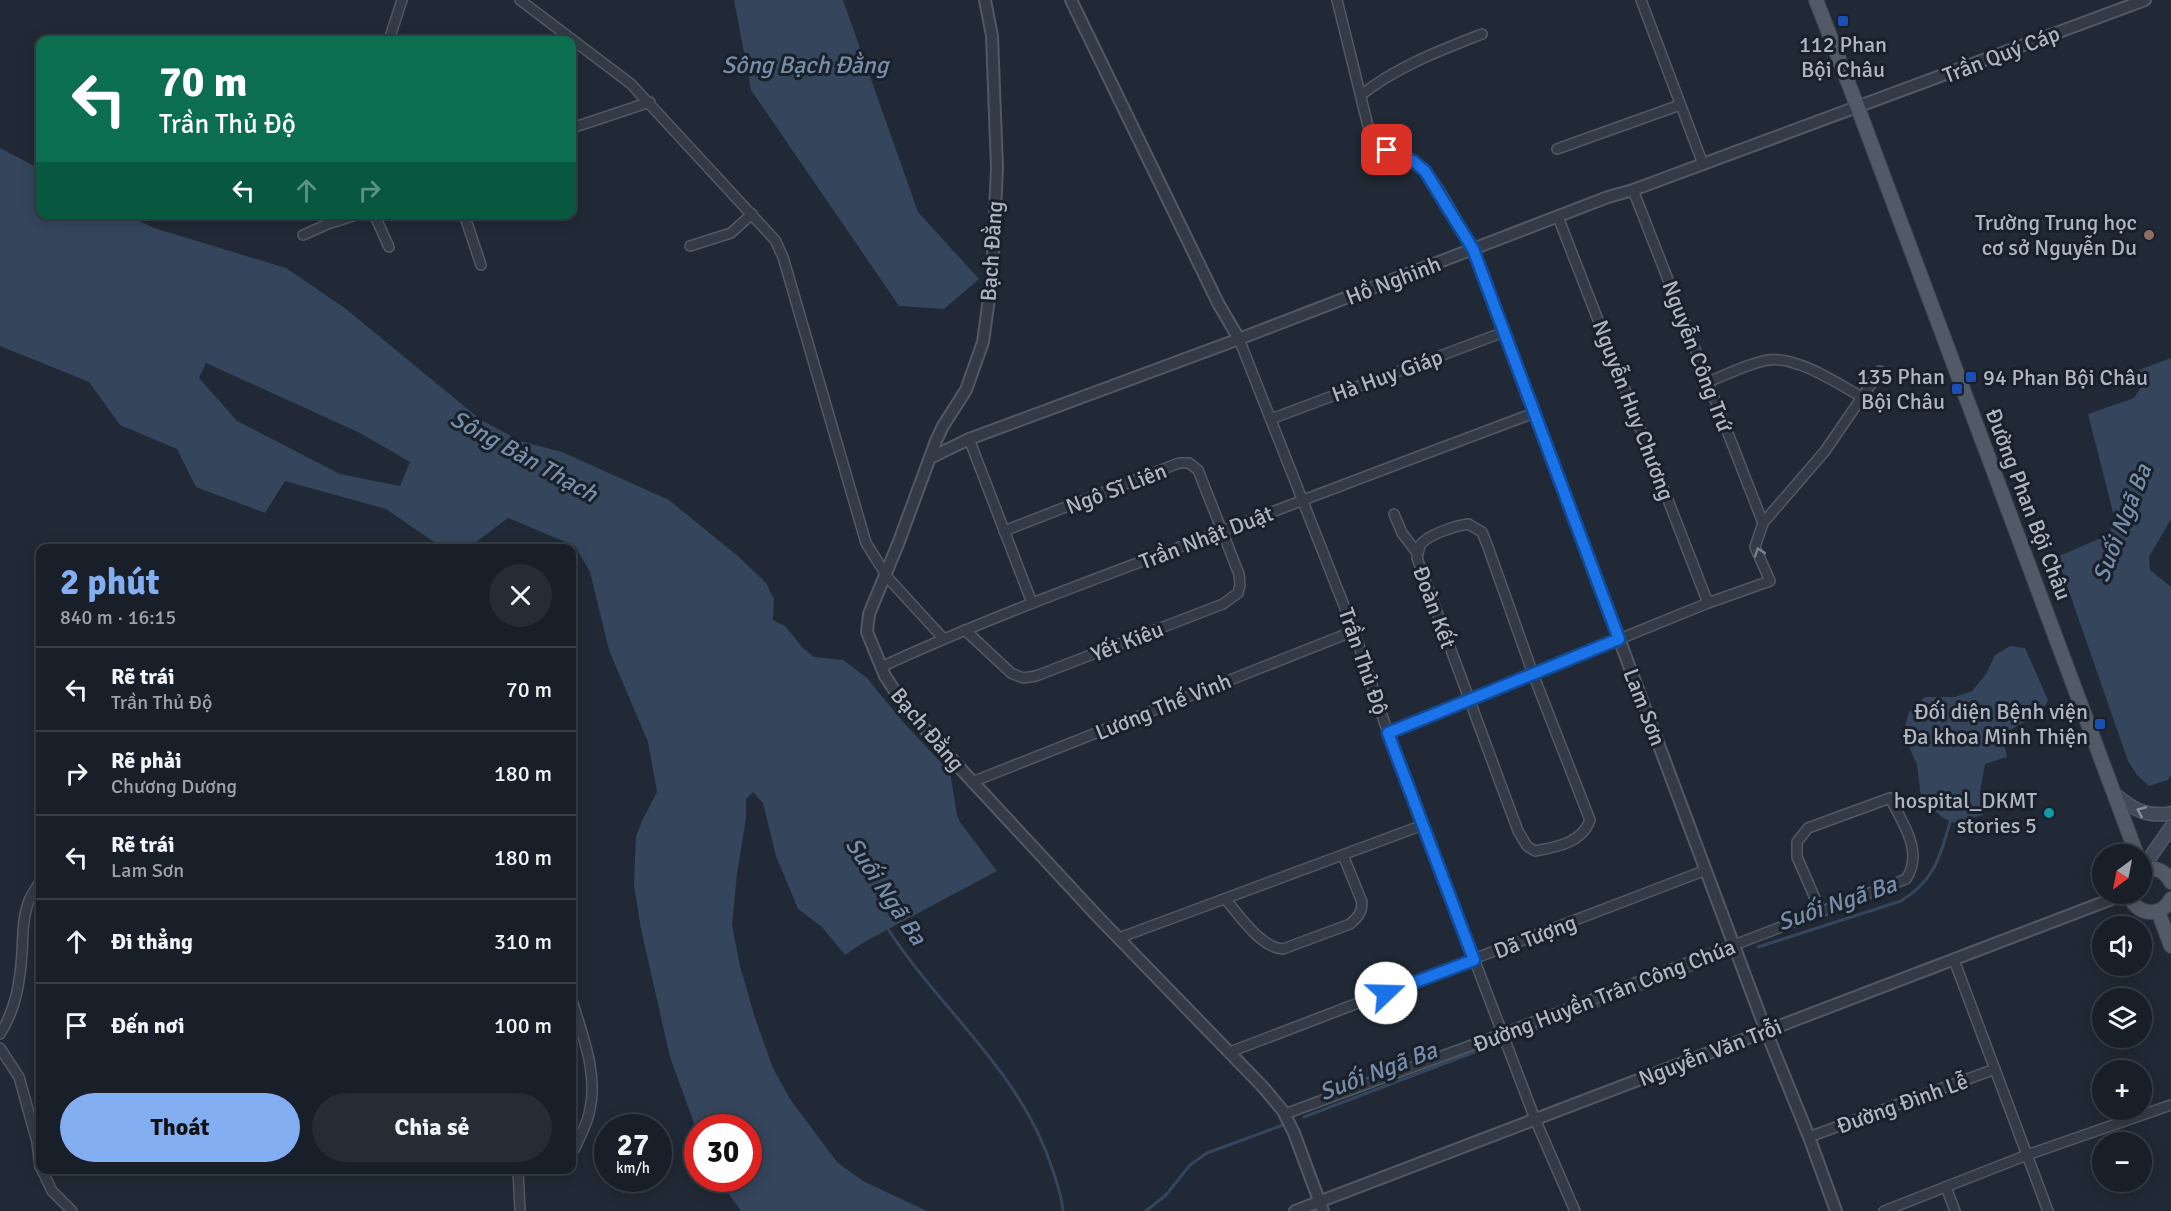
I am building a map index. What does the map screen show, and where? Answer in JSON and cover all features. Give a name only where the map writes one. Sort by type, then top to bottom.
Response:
[{"type":"main road","name":"Đường Phan Bội Châu","points":[[1816,0],[2133,844]]},
{"type":"main road","points":[[2115,794],[2126,804],[2147,815],[2171,813]]},
{"type":"main road","points":[[2152,854],[2171,826]]},
{"type":"main road","points":[[2152,869],[2164,872],[2171,882]]},
{"type":"main road","points":[[2133,904],[2139,909],[2152,912],[2164,908],[2171,899]]},
{"type":"main road","points":[[2158,911],[2171,946]]},
{"type":"street","points":[[390,36],[402,0]]},
{"type":"street","points":[[520,0],[567,36]]},
{"type":"street","name":"Bạch Đằng","points":[[985,0],[992,36],[997,168],[992,277],[983,342],[966,390],[943,426],[930,458],[871,607],[867,628],[881,667],[906,708],[972,782],[1263,1087],[1285,1114],[1321,1206]]},
{"type":"street","points":[[1071,0],[1218,303],[1239,339]]},
{"type":"street","points":[[1337,0],[1361,94],[1366,124],[1375,141],[1387,150],[1419,164],[1473,249]]},
{"type":"street","points":[[1641,0],[1703,165]]},
{"type":"street","name":"Trần Quý Cáp","points":[[1858,108],[2145,0]]},
{"type":"street","points":[[1361,94],[1384,77],[1482,34]]},
{"type":"street","points":[[576,43],[650,102],[775,240],[783,256],[867,543],[885,575],[943,638]]},
{"type":"street","points":[[576,127],[650,102]]},
{"type":"street","points":[[1557,149],[1680,105]]},
{"type":"street","name":"Hồ Nghinh","points":[[930,458],[969,439],[1239,339],[1608,197],[1858,108]]},
{"type":"street","name":"Nguyễn Công Trứ","points":[[1633,190],[1762,523]]},
{"type":"street","points":[[690,246],[731,233],[752,214]]},
{"type":"street","name":"Nguyễn Huy Chương","points":[[1558,217],[1708,603]]},
{"type":"street","points":[[303,235],[344,219]]},
{"type":"street","points":[[376,219],[389,247]]},
{"type":"street","points":[[466,219],[481,265]]},
{"type":"street","name":"Lam Sơn","points":[[1473,249],[1766,1031],[1836,1211]]},
{"type":"street","name":"Hà Huy Giáp","points":[[1271,419],[1504,332]]},
{"type":"street","name":"Trần Thủ Độ","points":[[1239,339],[1354,631],[1388,733],[1502,1034],[1535,1119],[1575,1211]]},
{"type":"street","points":[[1708,382],[1765,361],[1787,361],[1799,364],[1862,397]]},
{"type":"street","points":[[1388,733],[1708,603],[1770,581],[1755,547],[1762,523],[1825,450],[1880,371]]},
{"type":"street","name":"Trần Nhật Duật","points":[[881,667],[943,638],[1032,603],[1534,413]]},
{"type":"street","points":[[969,439],[1032,603]]},
{"type":"street","name":"Ngô Sĩ Liên","points":[[1004,531],[1179,464],[1189,463],[1198,470],[1222,531]]},
{"type":"street","points":[[1394,514],[1402,534],[1418,554]]},
{"type":"street","name":"Đoàn Kết","points":[[1468,524],[1482,532],[1533,674],[1590,820],[1586,830],[1578,838],[1535,851],[1527,846],[1518,831],[1417,558],[1418,554],[1421,544],[1430,537],[1457,526],[1468,524]]},
{"type":"street","name":"Yết Kiêu","points":[[964,630],[1011,673],[1023,678],[1036,676],[1231,600],[1238,593],[1239,574],[1222,531]]},
{"type":"street","name":"Lương Thế Vinh","points":[[972,782],[1354,631]]},
{"type":"street","name":"Đường Huyền Trân Công Chúa","points":[[1285,1114],[1502,1034],[1821,912],[1906,879],[1912,870],[1914,854],[1908,834],[1890,798],[1808,828],[1797,842],[1797,858],[1821,912]]},
{"type":"street","points":[[1119,938],[1423,825]]},
{"type":"street","points":[[1226,900],[1264,943],[1274,949],[1283,949],[1350,924],[1362,910],[1362,902],[1343,855]]},
{"type":"street","name":"Dã Tượng","points":[[1230,1052],[1706,870]]},
{"type":"street","points":[[0,1034],[10,1018],[16,993],[26,908],[36,888]]},
{"type":"street","name":"Nguyễn Văn Trỗi","points":[[1295,1211],[1321,1206],[1535,1119],[2101,904]]},
{"type":"street","points":[[1954,960],[2048,1211]]},
{"type":"street","points":[[576,1014],[586,1048],[592,1091],[590,1111],[576,1146]]},
{"type":"street","points":[[0,1048],[19,1077],[36,1143]]},
{"type":"street","name":"Đường Đinh Lễ","points":[[1809,1137],[1995,1069]]},
{"type":"street","points":[[1884,1211],[2027,1155],[2171,1105]]},
{"type":"street","points":[[44,1174],[52,1191],[72,1211]]},
{"type":"street","points":[[518,1174],[520,1211]]},
{"type":"street","points":[[1946,1187],[1955,1211]]},
{"type":"water","name":"Sông Bạch Đằng","points":[[734,0],[843,0],[918,212],[979,279],[944,309],[899,306],[751,90]]},
{"type":"water","name":"Sông Bàn Thạch","points":[[0,148],[36,167],[36,219],[135,219],[154,228],[286,268],[346,309],[481,420],[520,441],[562,452],[669,500],[739,557],[766,583],[774,599],[773,620],[785,626],[803,648],[814,657],[843,660],[867,678],[903,722],[950,772],[960,822],[997,871],[866,941],[845,955],[822,927],[798,909],[776,856],[763,803],[753,792],[746,799],[746,818],[732,925],[740,966],[755,1018],[773,1068],[790,1099],[837,1162],[863,1181],[927,1211],[741,1211],[728,1192],[762,1192],[762,1114],[691,1114],[670,1057],[641,929],[634,885],[636,836],[657,792],[648,742],[609,650],[590,572],[576,544],[570,544],[508,518],[474,544],[437,544],[386,509],[285,481],[265,513],[196,487],[177,449],[120,425],[89,382],[0,346]],"holes":[[[206,363],[360,433],[410,462],[400,486],[340,474],[237,421],[199,378]]]},
{"type":"water","points":[[2171,358],[2171,519],[2149,557],[2150,570],[2171,587],[2171,775],[2168,780],[2149,786],[2137,775],[2128,761],[2057,557],[2108,535],[2115,520],[2088,414],[2134,398],[2142,386],[2139,370]]},
{"type":"water","points":[[2010,646],[2025,648],[2048,700],[2042,713],[2002,734],[2007,757],[1985,764],[1980,792],[1983,815],[1955,823],[1943,818],[1921,798],[1917,765],[1903,733],[1909,712],[1925,697],[1955,697],[1972,691],[1986,674],[1995,655]]},
{"type":"waterway","name":"Suối Ngã Ba","points":[[1758,947],[1901,901],[1922,884],[1935,866],[1951,819]]},
{"type":"waterway","name":"Suối Ngã Ba","points":[[886,926],[908,957],[1001,1072],[1021,1102],[1039,1135],[1053,1171],[1063,1211]]},
{"type":"waterway","name":"Suối Ngã Ba","points":[[1519,1035],[1725,958]]},
{"type":"waterway","name":"Suối Ngã Ba","points":[[1304,1117],[1498,1043]]},
{"type":"waterway","name":"Suối Ngã Ba","points":[[1146,1211],[1166,1195],[1190,1165],[1207,1153],[1283,1125]]},
{"type":"place","name":"112 Phan Bội Châu","points":[[1843,21]]},
{"type":"place","name":"Trường Trung học cơ sở Nguyễn Du","points":[[2149,235]]},
{"type":"place","name":"94 Phan Bội Châu","points":[[1971,377]]},
{"type":"place","name":"135 Phan Bội Châu","points":[[1957,389]]},
{"type":"place","name":"Đối diện Bệnh viện Đa khoa Minh Thiện","points":[[2100,724]]},
{"type":"place","name":"hospital_DKMT stories 5","points":[[2049,813]]},
{"type":"route","points":[[1386,993],[1474,960],[1388,733],[1619,639],[1473,249],[1419,164],[1387,150]]}]
